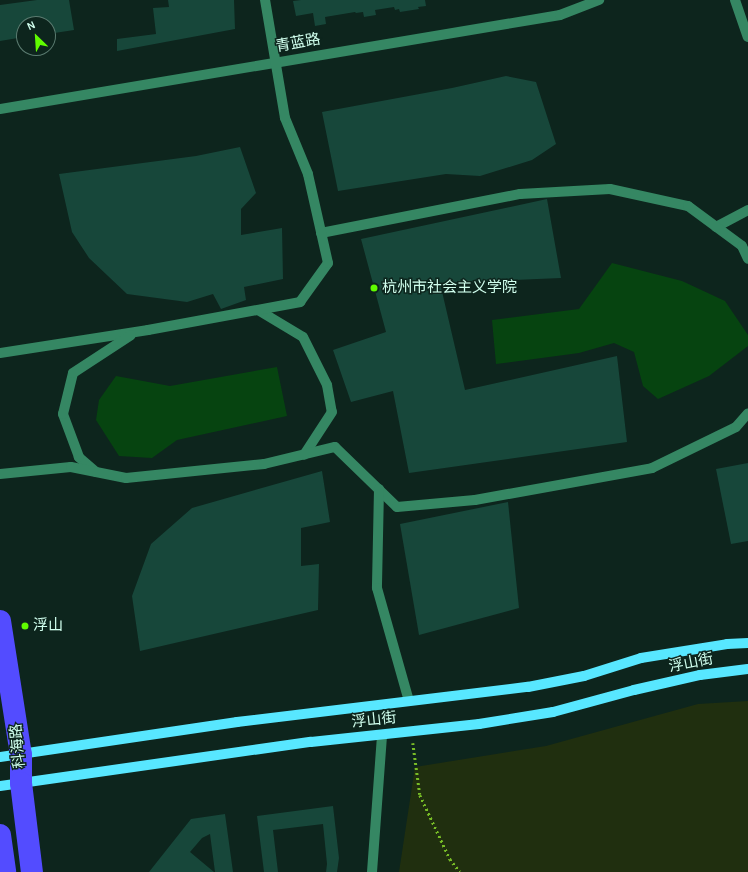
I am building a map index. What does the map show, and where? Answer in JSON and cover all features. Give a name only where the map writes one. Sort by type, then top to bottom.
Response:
[{"type":"highway","name":"科海路","points":[[0,622],[21,755],[10,784],[32,872]]},
{"type":"highway","points":[[0,835],[4,872]]},
{"type":"main road","name":"浮山街","points":[[0,757],[237,722],[528,687],[584,676],[641,658],[727,644],[748,643]]},
{"type":"main road","name":"浮山街","points":[[10,784],[311,742],[479,724],[553,712],[700,675],[748,669]]},
{"type":"street","points":[[0,353],[134,332],[300,302],[328,263],[308,174],[285,118],[265,0]]},
{"type":"street","name":"青蓝路","points":[[0,109],[560,15],[599,0]]},
{"type":"street","points":[[735,0],[748,37]]},
{"type":"street","points":[[321,233],[520,194],[610,189],[688,206],[742,246],[748,259]]},
{"type":"street","points":[[716,227],[748,210]]},
{"type":"street","points":[[258,310],[302,337],[326,385],[332,412],[304,455]]},
{"type":"street","points":[[96,472],[79,457],[63,414],[73,373],[134,332]]},
{"type":"street","points":[[0,474],[71,467],[126,478],[264,464],[335,448],[397,507],[475,500],[652,468],[736,427],[748,413]]},
{"type":"street","points":[[379,489],[378,588],[409,701]]},
{"type":"street","points":[[372,872],[382,735]]},
{"type":"path","points":[[412,731],[420,795],[450,859],[460,872]]},
{"type":"shaded area","points":[[612,263],[682,281],[725,301],[748,335],[748,346],[709,376],[658,399],[643,386],[634,352],[614,343],[579,353],[496,364],[492,320],[579,309]]},
{"type":"shaded area","points":[[277,367],[287,416],[177,440],[152,458],[119,456],[96,420],[99,400],[116,376],[170,386]]},
{"type":"shaded area","points":[[748,701],[748,872],[399,872],[415,767],[546,746],[698,704]]},
{"type":"building","points":[[37,0],[69,0],[74,30],[56,33],[56,16],[16,16],[16,38],[0,41],[0,5]]},
{"type":"building","points":[[168,0],[234,0],[235,29],[117,51],[117,39],[156,34],[153,8],[169,7]]},
{"type":"building","points":[[425,0],[426,6],[418,7],[419,9],[400,12],[399,9],[395,10],[394,7],[375,10],[376,15],[364,17],[363,12],[355,12],[325,17],[326,24],[315,26],[313,13],[296,16],[293,1]]},
{"type":"building","points":[[506,76],[536,82],[556,144],[532,160],[480,176],[446,174],[338,191],[322,112],[452,88]]},
{"type":"building","points":[[240,147],[256,193],[241,209],[241,235],[282,228],[283,279],[244,287],[246,300],[221,309],[213,294],[187,302],[127,294],[89,258],[72,232],[59,174],[196,156]]},
{"type":"building","points":[[547,199],[561,278],[440,283],[465,390],[617,356],[627,442],[409,473],[393,391],[351,402],[333,350],[386,332],[361,239]]},
{"type":"building","points":[[748,463],[748,541],[731,544],[716,469]]},
{"type":"building","points":[[322,471],[330,522],[301,528],[301,566],[319,564],[318,610],[140,651],[132,596],[151,544],[192,508]]},
{"type":"building","points":[[508,502],[519,608],[419,635],[400,524]]},
{"type":"building","points":[[333,806],[339,858],[337,872],[326,872],[327,864],[323,824],[273,830],[278,872],[264,872],[257,816]]},
{"type":"building","points":[[225,814],[233,872],[215,872],[210,834],[202,838],[190,852],[214,872],[149,872],[191,819]]},
{"type":"place","name":"杭州市社会主义学院","points":[[374,288]]},
{"type":"place","name":"浮山","points":[[25,626]]}]
